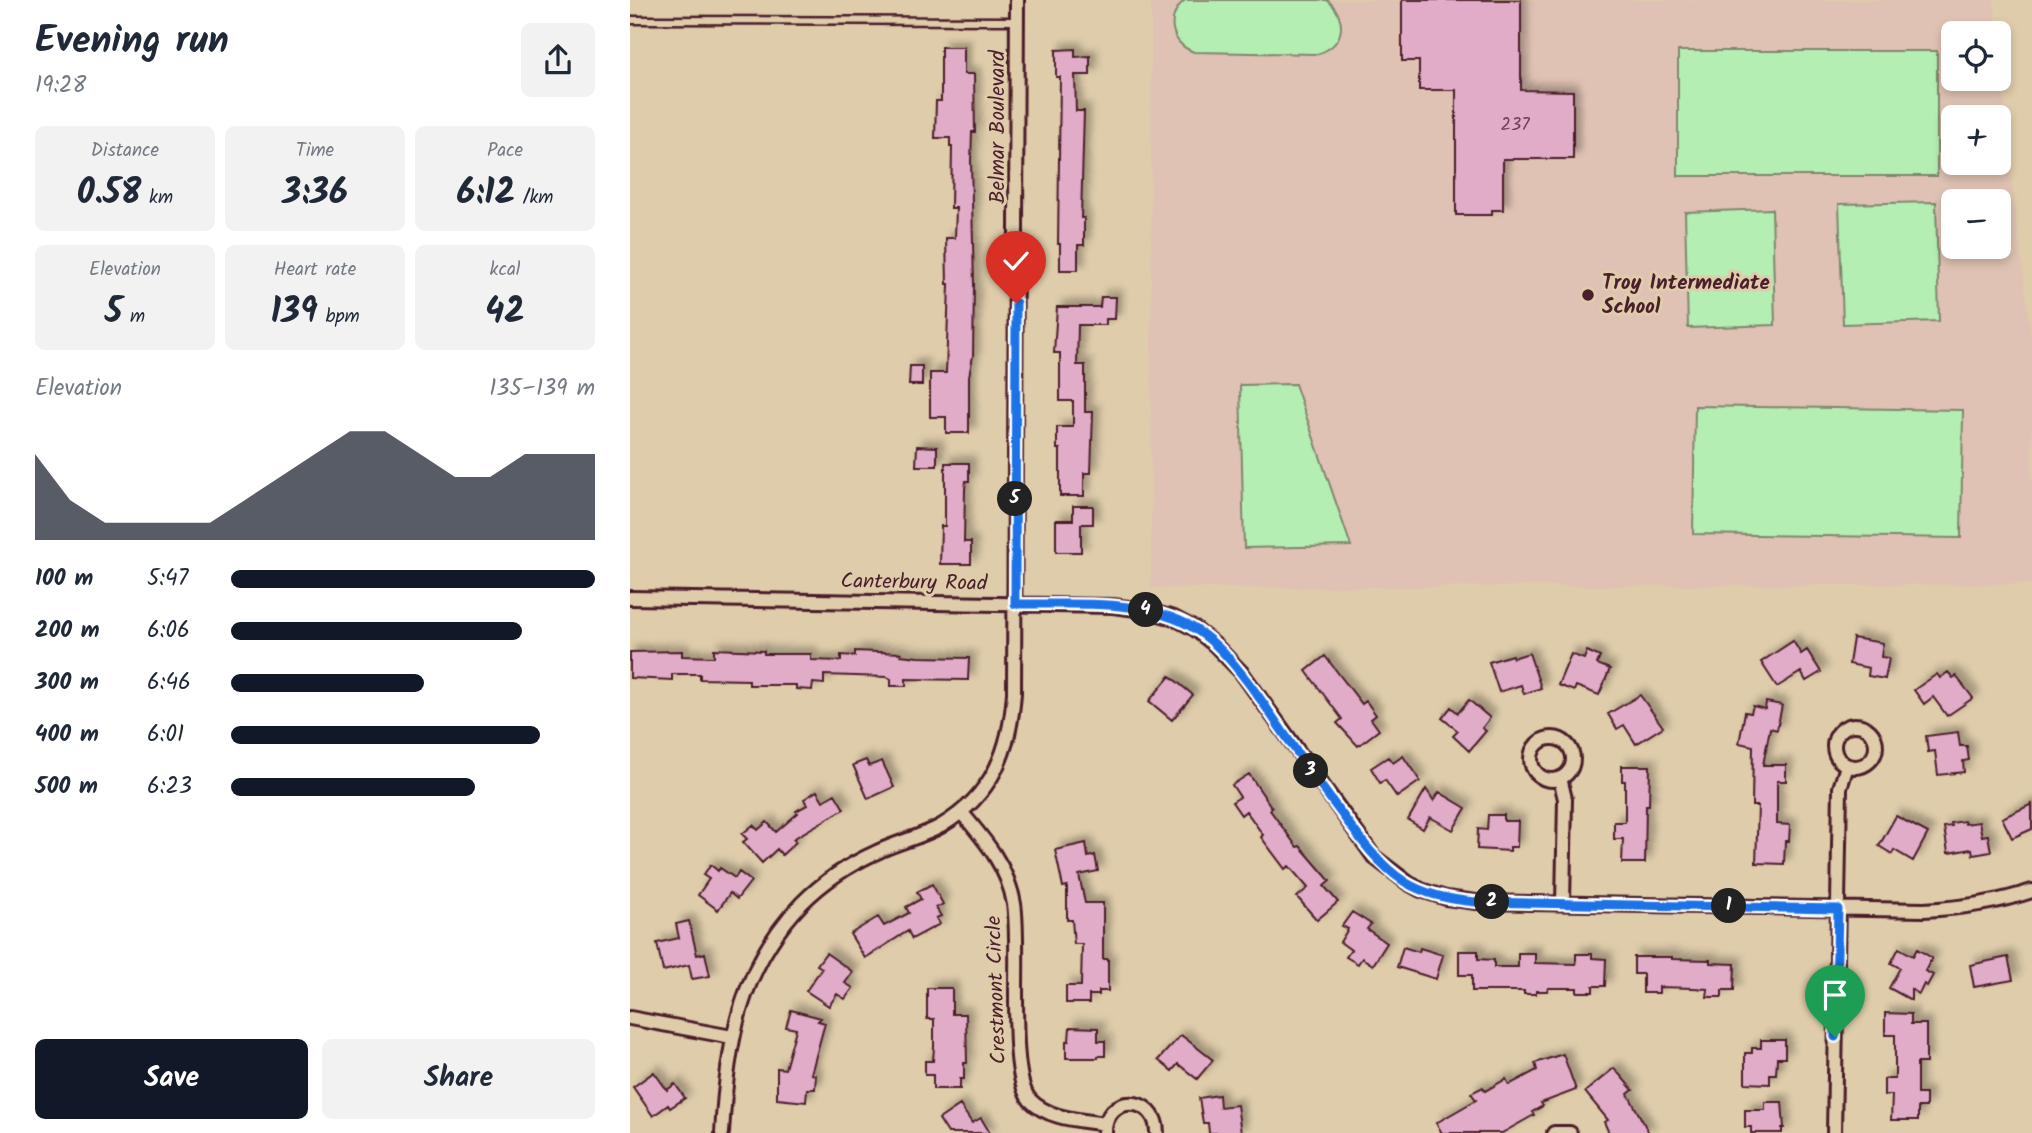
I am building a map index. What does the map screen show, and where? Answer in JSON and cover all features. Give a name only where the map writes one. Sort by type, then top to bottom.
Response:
[{"type":"street","name":"Belmar Boulevard","points":[[722,1133],[732,1037],[739,1008],[761,956],[803,902],[821,887],[856,863],[940,826],[961,812],[993,776],[1010,737],[1014,693],[1015,604],[1017,0]]},
{"type":"street","name":"Canterbury Road","points":[[630,598],[1113,606],[1174,618],[1195,629],[1215,645],[1242,673],[1374,857],[1421,890],[1454,899],[1924,910],[1966,908],[2007,900],[2032,891]]},
{"type":"street","points":[[1834,1133],[1840,789],[1847,766]]},
{"type":"street","points":[[1560,778],[1565,799],[1563,903]]},
{"type":"street","name":"Crestmont Circle","points":[[961,812],[999,859],[1014,903],[1017,933],[1018,1063],[1023,1091],[1031,1100],[1051,1113],[1105,1128],[1112,1112],[1117,1108],[1137,1104],[1153,1116],[1157,1133]]},
{"type":"street","points":[[630,1018],[732,1037]]},
{"type":"street","points":[[1554,1133],[1570,1133]]},
{"type":"lane","points":[[630,20],[1017,21]]},
{"type":"shaded area","name":"Troy Intermediate School","points":[[1151,0],[1994,0],[1996,21],[1941,21],[1941,91],[2003,91],[2005,105],[1941,105],[1941,175],[2011,175],[2011,172],[2032,344],[2032,584],[1151,588]]},
{"type":"green space","points":[[1185,0],[1327,0],[1339,15],[1341,31],[1333,45],[1316,54],[1194,52],[1180,43],[1173,29],[1175,14]]},
{"type":"green space","points":[[1678,51],[1937,51],[1937,176],[1678,176]]},
{"type":"green space","points":[[1936,202],[1939,321],[1843,324],[1839,204]]},
{"type":"green space","points":[[1772,209],[1775,325],[1688,328],[1685,212]]},
{"type":"green space","points":[[1295,384],[1351,546],[1244,548],[1240,385]]},
{"type":"green space","points":[[1695,406],[1963,410],[1961,538],[1693,534]]},
{"type":"building","points":[[1402,0],[1521,0],[1521,90],[1573,91],[1573,159],[1503,159],[1503,210],[1492,210],[1492,215],[1456,215],[1456,90],[1419,90],[1419,61],[1402,61]]},
{"type":"building","points":[[941,47],[964,47],[964,74],[974,74],[975,132],[972,132],[971,161],[973,356],[969,376],[969,433],[946,433],[946,417],[930,417],[930,373],[946,373],[949,284],[946,238],[955,238],[956,208],[951,208],[950,138],[935,138],[936,101],[941,101]]},
{"type":"building","points":[[1075,49],[1075,57],[1090,56],[1090,75],[1075,75],[1076,111],[1084,111],[1081,218],[1084,218],[1084,245],[1078,245],[1078,270],[1060,270],[1060,77],[1056,77],[1056,50]]},
{"type":"building","points":[[1101,297],[1116,297],[1115,319],[1106,319],[1106,325],[1078,325],[1077,365],[1085,365],[1085,412],[1093,412],[1091,473],[1084,473],[1084,496],[1060,496],[1057,427],[1073,427],[1073,401],[1060,401],[1060,353],[1054,353],[1057,307],[1100,307]]},
{"type":"building","points":[[910,366],[922,366],[922,385],[909,385]]},
{"type":"building","points":[[917,446],[937,447],[937,466],[916,466]]},
{"type":"building","points":[[945,463],[969,463],[969,481],[966,481],[965,489],[964,542],[971,542],[971,564],[940,564],[941,526],[945,526]]},
{"type":"building","points":[[1073,506],[1093,506],[1093,524],[1081,524],[1081,552],[1056,552],[1056,520],[1073,520]]},
{"type":"building","points":[[1853,638],[1883,643],[1881,657],[1889,658],[1885,679],[1868,676],[1869,668],[1849,664]]},
{"type":"building","points":[[1793,641],[1801,654],[1807,650],[1821,672],[1806,681],[1801,672],[1777,687],[1761,662]]},
{"type":"building","points":[[714,649],[764,651],[764,654],[811,654],[811,660],[841,661],[841,655],[855,656],[855,651],[901,653],[918,657],[969,658],[968,680],[906,679],[906,686],[891,686],[891,679],[887,677],[824,675],[824,684],[813,683],[812,690],[796,689],[796,685],[749,685],[749,680],[700,679],[700,674],[672,674],[672,680],[630,678],[630,652],[682,651],[682,656],[714,657]]},
{"type":"building","points":[[1587,651],[1600,657],[1597,664],[1610,669],[1599,695],[1576,686],[1574,691],[1558,685],[1571,654],[1584,659]]},
{"type":"building","points":[[1529,653],[1541,688],[1524,694],[1521,685],[1499,692],[1489,662]]},
{"type":"building","points":[[1325,656],[1362,704],[1366,701],[1376,715],[1371,719],[1379,730],[1358,746],[1337,723],[1342,719],[1306,671]]},
{"type":"building","points":[[1948,672],[1953,678],[1956,676],[1973,698],[1947,716],[1933,697],[1924,704],[1914,690],[1937,674],[1940,678]]},
{"type":"building","points":[[1170,676],[1193,695],[1172,720],[1149,701]]},
{"type":"building","points":[[1640,695],[1663,727],[1636,744],[1624,725],[1617,729],[1608,714]]},
{"type":"building","points":[[1469,700],[1490,718],[1482,728],[1486,731],[1469,751],[1453,736],[1458,731],[1442,718],[1451,707],[1458,713]]},
{"type":"building","points":[[1766,702],[1782,705],[1777,730],[1770,728],[1763,765],[1786,765],[1786,781],[1777,781],[1777,824],[1790,825],[1789,841],[1785,841],[1784,864],[1756,863],[1758,806],[1752,806],[1753,746],[1739,743],[1745,712],[1751,713],[1753,706],[1765,709]]},
{"type":"building","points":[[1958,732],[1960,746],[1967,746],[1969,760],[1963,761],[1964,772],[1938,775],[1935,751],[1928,752],[1926,736]]},
{"type":"building","points":[[1403,756],[1420,781],[1397,797],[1385,780],[1380,783],[1371,768],[1388,757],[1393,763]]},
{"type":"building","points":[[866,760],[869,766],[882,761],[894,787],[868,799],[853,765]]},
{"type":"building","points":[[1622,766],[1650,766],[1645,863],[1622,863],[1623,839],[1614,839],[1614,822],[1625,822],[1625,781],[1622,781]]},
{"type":"building","points":[[1249,774],[1272,808],[1270,810],[1297,847],[1300,846],[1330,881],[1324,886],[1338,902],[1317,920],[1297,897],[1308,888],[1289,866],[1285,869],[1246,811],[1241,815],[1232,802],[1240,797],[1232,785]]},
{"type":"building","points":[[1426,789],[1434,801],[1439,792],[1466,808],[1453,830],[1430,817],[1423,829],[1408,820]]},
{"type":"building","points":[[817,791],[823,801],[835,794],[844,809],[793,839],[796,842],[782,855],[777,849],[762,863],[743,842],[747,839],[742,834],[753,825],[758,830],[767,822],[776,832],[798,813],[796,811],[807,805],[804,799]]},
{"type":"building","points":[[2032,804],[2032,829],[2012,838],[2002,818]]},
{"type":"building","points":[[1488,815],[1504,815],[1504,821],[1518,821],[1517,847],[1510,847],[1510,851],[1477,849],[1478,829],[1487,830]]},
{"type":"building","points":[[1896,816],[1928,833],[1913,861],[1894,850],[1892,854],[1879,846]]},
{"type":"building","points":[[1964,821],[1965,824],[1979,822],[1982,836],[1988,835],[1991,852],[1973,855],[1972,849],[1948,853],[1944,827]]},
{"type":"building","points":[[1086,843],[1088,857],[1095,855],[1098,871],[1079,875],[1085,903],[1103,903],[1103,959],[1108,959],[1108,991],[1089,995],[1089,1003],[1066,1003],[1066,986],[1081,986],[1082,944],[1074,944],[1072,920],[1067,920],[1067,886],[1063,887],[1055,850]]},
{"type":"building","points":[[711,865],[735,878],[739,872],[751,881],[737,899],[730,893],[718,910],[698,895],[709,879],[703,875]]},
{"type":"building","points":[[932,884],[943,904],[936,908],[941,916],[936,918],[940,924],[912,939],[908,931],[865,958],[850,934],[878,917],[884,926],[909,913],[906,907],[921,899],[917,892]]},
{"type":"building","points":[[1352,912],[1371,924],[1367,929],[1387,943],[1373,965],[1362,958],[1358,964],[1346,957],[1351,950],[1340,942],[1348,929],[1342,926]]},
{"type":"building","points":[[689,921],[697,955],[705,953],[710,976],[692,979],[689,965],[663,971],[657,943],[679,938],[676,924]]},
{"type":"building","points":[[1403,947],[1419,952],[1420,948],[1443,955],[1436,979],[1397,967]]},
{"type":"building","points":[[1899,948],[1913,956],[1917,949],[1932,958],[1925,971],[1933,975],[1919,994],[1911,989],[1911,1000],[1889,988],[1900,968],[1891,963]]},
{"type":"building","points":[[1459,951],[1478,951],[1478,959],[1494,960],[1494,967],[1518,967],[1518,953],[1535,953],[1535,963],[1576,964],[1576,954],[1592,954],[1592,958],[1606,959],[1605,986],[1593,986],[1593,992],[1577,992],[1577,988],[1548,988],[1547,991],[1536,991],[1536,994],[1524,994],[1524,991],[1472,991],[1472,975],[1459,975]]},
{"type":"building","points":[[826,953],[853,972],[845,983],[853,988],[845,999],[837,994],[829,1006],[806,991],[822,968],[817,965]]},
{"type":"building","points":[[1634,957],[1672,957],[1735,964],[1734,990],[1722,990],[1722,997],[1707,997],[1708,989],[1693,988],[1659,987],[1659,993],[1643,993],[1643,974],[1634,974]]},
{"type":"building","points":[[2008,957],[2013,980],[1974,987],[1970,965]]},
{"type":"building","points":[[927,988],[952,988],[952,1014],[966,1014],[967,1063],[964,1063],[964,1079],[960,1079],[960,1089],[933,1089],[933,1075],[925,1075],[925,1061],[933,1061],[934,1047],[934,1019],[927,1019]]},
{"type":"building","points":[[791,1010],[821,1018],[818,1021],[825,1023],[811,1074],[816,1075],[815,1089],[807,1089],[806,1102],[777,1099],[777,1068],[785,1069],[796,1029],[786,1027]]},
{"type":"building","points":[[1885,1013],[1911,1014],[1911,1024],[1926,1024],[1926,1063],[1917,1063],[1917,1094],[1926,1094],[1926,1107],[1918,1107],[1918,1120],[1891,1120],[1892,1095],[1884,1095],[1884,1079],[1895,1079],[1895,1035],[1885,1035]]},
{"type":"building","points":[[1070,1027],[1098,1028],[1098,1041],[1105,1041],[1105,1056],[1066,1058],[1066,1041],[1069,1041]]},
{"type":"building","points":[[1181,1035],[1213,1060],[1197,1079],[1178,1064],[1172,1071],[1158,1060]]},
{"type":"building","points":[[1761,1040],[1785,1040],[1785,1058],[1777,1058],[1776,1074],[1770,1074],[1770,1084],[1745,1083],[1745,1053],[1752,1053],[1752,1048],[1761,1048]]},
{"type":"building","points":[[1563,1054],[1576,1090],[1541,1103],[1543,1106],[1532,1112],[1534,1115],[1502,1133],[1442,1133],[1436,1123],[1476,1100],[1471,1093],[1483,1087],[1485,1091],[1506,1079],[1509,1085],[1537,1070],[1535,1063]]},
{"type":"building","points":[[1614,1068],[1633,1090],[1628,1094],[1649,1133],[1609,1133],[1604,1122],[1608,1120],[1585,1092]]},
{"type":"building","points":[[654,1072],[667,1090],[675,1084],[685,1098],[670,1108],[668,1105],[653,1116],[633,1087]]},
{"type":"building","points":[[1219,1095],[1220,1107],[1237,1105],[1241,1133],[1209,1133],[1208,1123],[1203,1123],[1199,1098]]},
{"type":"building","points":[[1765,1102],[1782,1102],[1782,1133],[1751,1133],[1751,1127],[1745,1127],[1745,1110],[1765,1110]]},
{"type":"building","points":[[960,1105],[972,1123],[981,1118],[990,1133],[948,1133],[939,1119]]},
{"type":"place","name":"Troy Intermediate School","points":[[1588,295]]},
{"type":"route","points":[[1016,303],[1015,604],[1113,606],[1144,610],[1174,618],[1195,629],[1242,673],[1374,857],[1421,890],[1446,898],[1476,902],[1838,909],[1835,1037]]}]
